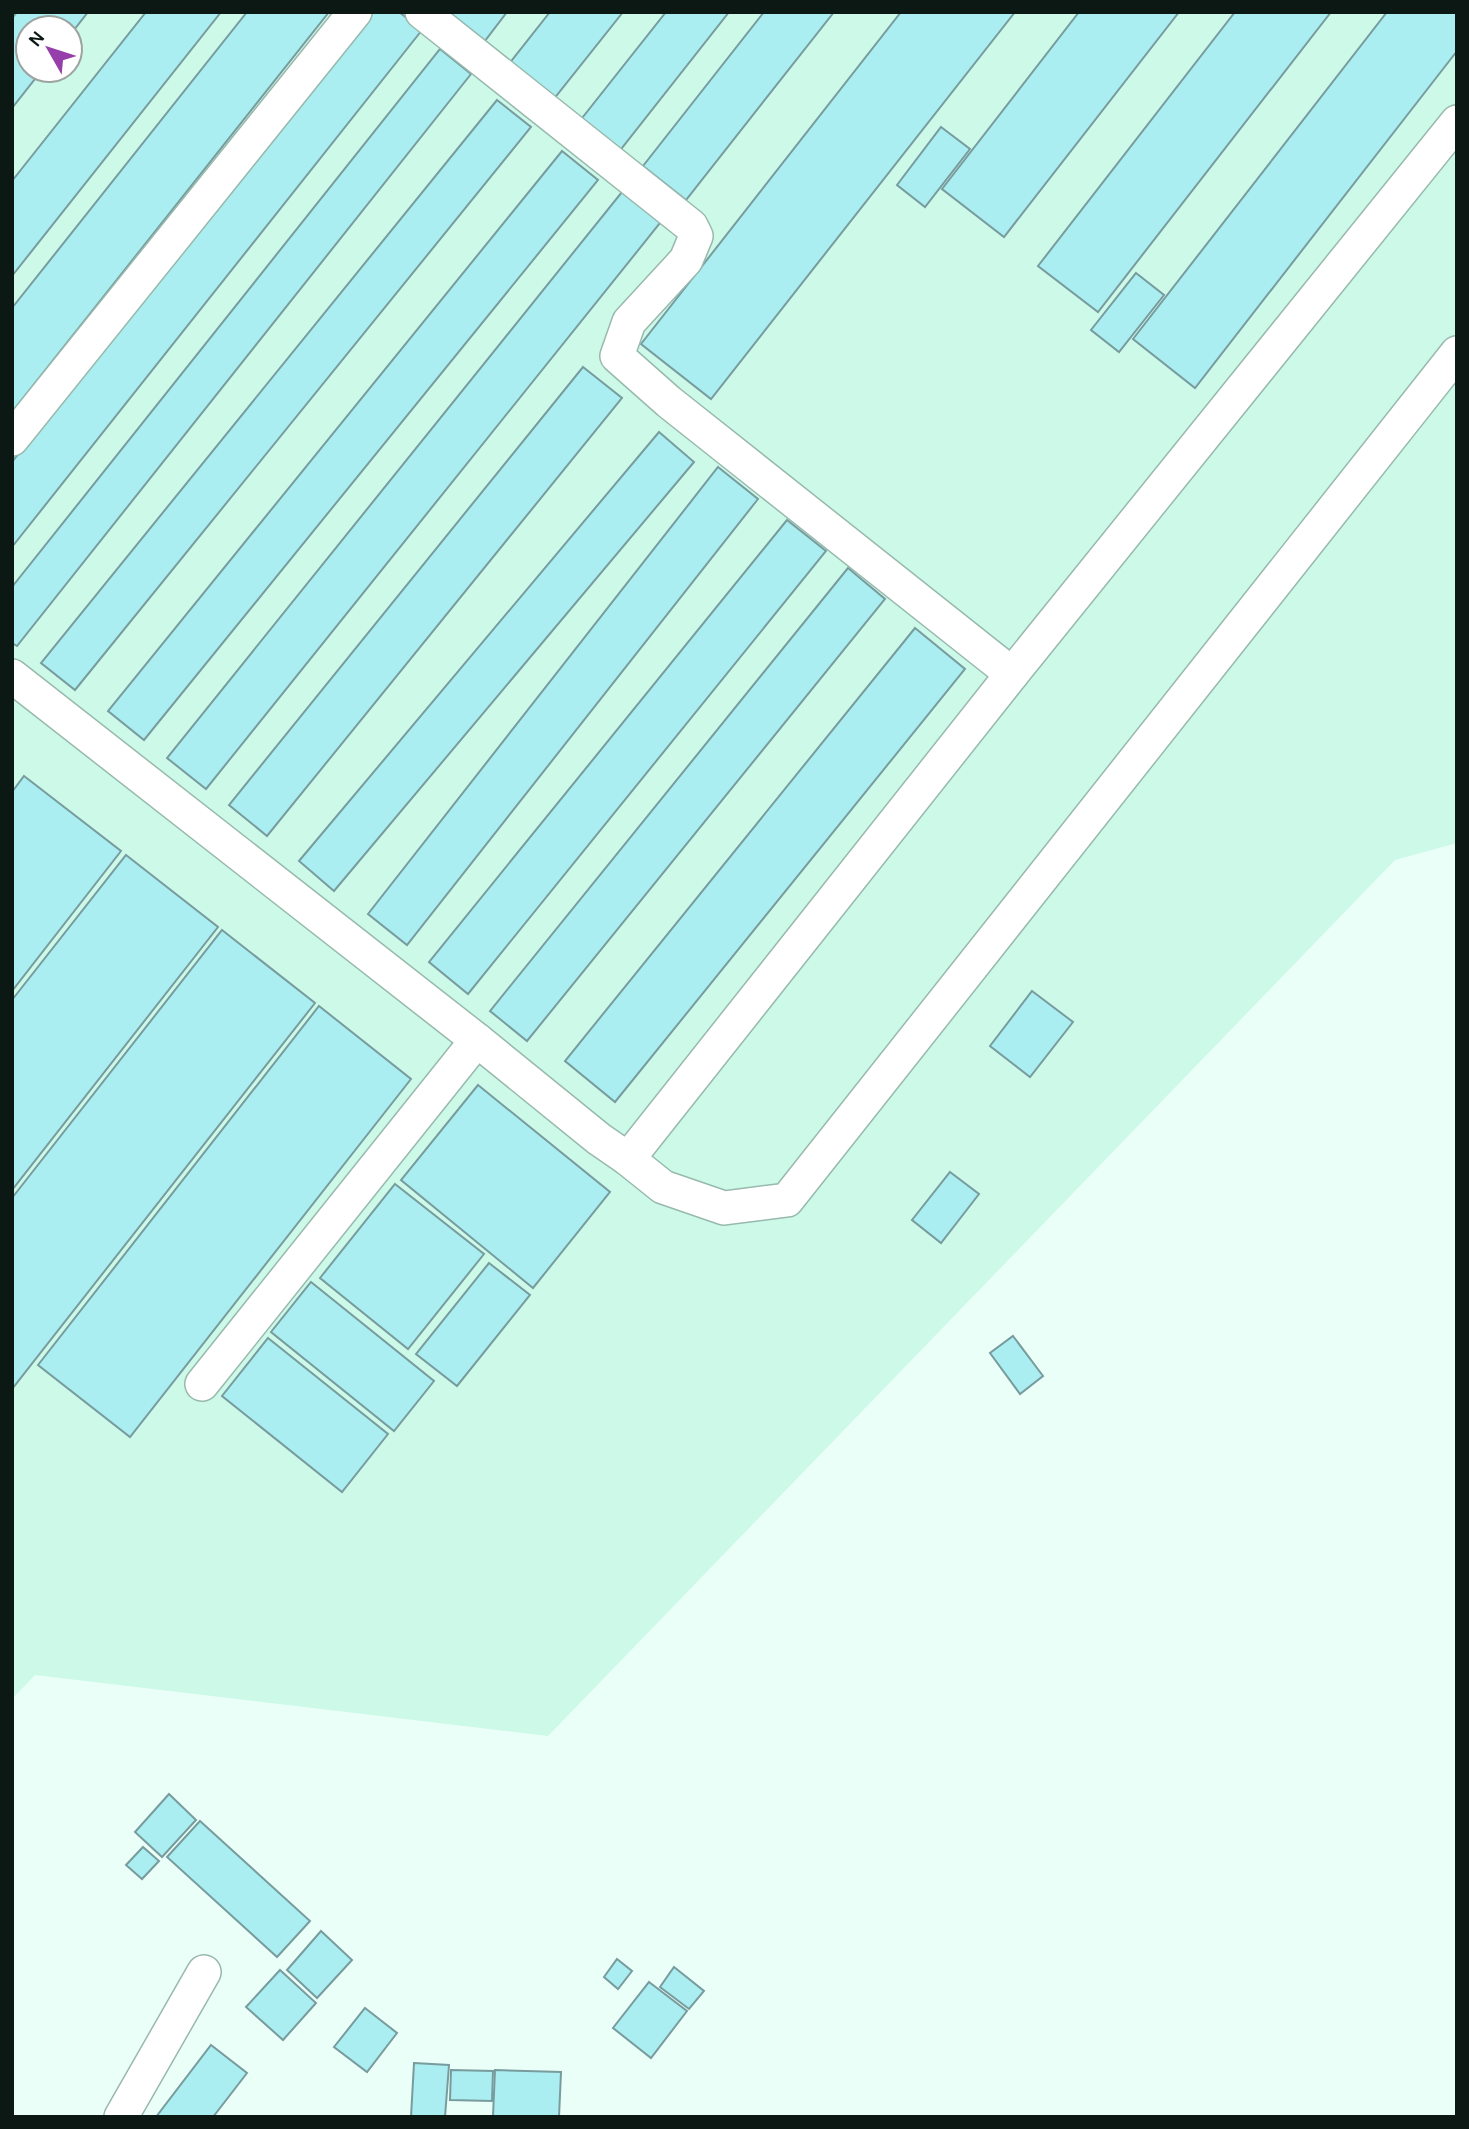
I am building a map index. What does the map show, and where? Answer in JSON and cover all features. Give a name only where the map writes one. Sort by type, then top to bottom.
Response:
[{"type":"lane","points":[[12,439],[355,12]]},
{"type":"lane","points":[[422,12],[691,226],[695,236],[685,260],[629,322],[617,356],[669,402],[1012,674]]},
{"type":"lane","points":[[628,1159],[1012,674],[1457,122]]},
{"type":"lane","points":[[12,676],[663,1187],[724,1209],[787,1200],[1457,353]]},
{"type":"lane","points":[[202,1384],[477,1040]]},
{"type":"lane","points":[[121,2117],[204,1972]]},
{"type":"shaded area","points":[[12,12],[1457,12],[1457,843],[1395,860],[548,1736],[35,1675],[12,1699]]},
{"type":"building","points":[[88,12],[84,17],[84,14],[15,14]]},
{"type":"building","points":[[146,12],[221,12],[12,276],[12,181]]},
{"type":"building","points":[[247,12],[329,12],[12,412],[12,308]]},
{"type":"building","points":[[370,12],[399,12],[422,30],[12,547],[12,462]]},
{"type":"building","points":[[438,12],[507,12],[481,46]]},
{"type":"building","points":[[550,12],[623,12],[549,105],[505,69]]},
{"type":"building","points":[[666,12],[729,12],[614,158],[575,127]]},
{"type":"building","points":[[764,12],[834,12],[686,200],[643,166]]},
{"type":"building","points":[[901,12],[1015,12],[711,399],[641,344]]},
{"type":"building","points":[[1079,12],[1179,12],[1004,237],[942,189]]},
{"type":"building","points":[[1235,12],[1331,12],[1098,312],[1038,266]]},
{"type":"building","points":[[1387,12],[1457,12],[1457,51],[1195,388],[1133,339]]},
{"type":"building","points":[[14,16],[14,84],[31,84],[12,108]]},
{"type":"building","points":[[440,49],[471,74],[17,646],[12,643],[12,587]]},
{"type":"building","points":[[497,100],[531,127],[75,690],[41,663]]},
{"type":"building","points":[[941,127],[970,149],[925,207],[897,185]]},
{"type":"building","points":[[562,151],[598,180],[144,740],[108,711]]},
{"type":"building","points":[[626,187],[664,218],[206,789],[167,758]]},
{"type":"building","points":[[1136,273],[1164,295],[1119,352],[1091,330]]},
{"type":"building","points":[[583,367],[622,398],[267,836],[229,805]]},
{"type":"building","points":[[659,432],[694,462],[334,891],[299,861]]},
{"type":"building","points":[[718,467],[758,499],[407,945],[368,914]]},
{"type":"building","points":[[787,520],[826,551],[468,994],[429,962]]},
{"type":"building","points":[[848,568],[885,599],[527,1041],[490,1011]]},
{"type":"building","points":[[915,628],[965,669],[615,1102],[565,1061]]},
{"type":"building","points":[[24,776],[121,851],[12,991],[12,792]]},
{"type":"building","points":[[126,855],[218,927],[12,1190],[12,1000]]},
{"type":"building","points":[[222,930],[315,1003],[12,1389],[12,1198]]},
{"type":"building","points":[[1032,991],[1073,1022],[1030,1077],[990,1046]]},
{"type":"building","points":[[319,1006],[411,1079],[130,1437],[38,1365]]},
{"type":"building","points":[[478,1085],[610,1192],[533,1288],[401,1180]]},
{"type":"building","points":[[950,1172],[979,1194],[941,1243],[912,1220]]},
{"type":"building","points":[[395,1184],[484,1254],[408,1349],[320,1278]]},
{"type":"building","points":[[489,1263],[530,1295],[457,1386],[416,1354]]},
{"type":"building","points":[[311,1282],[434,1381],[394,1431],[271,1332]]},
{"type":"building","points":[[1013,1336],[1043,1376],[1020,1394],[990,1353]]},
{"type":"building","points":[[268,1338],[388,1434],[342,1492],[222,1396]]},
{"type":"building","points":[[169,1794],[196,1820],[162,1857],[135,1832]]},
{"type":"building","points":[[200,1821],[310,1921],[277,1957],[167,1857]]},
{"type":"building","points":[[143,1847],[159,1861],[142,1879],[126,1865]]},
{"type":"building","points":[[321,1931],[352,1960],[317,1998],[287,1970]]},
{"type":"building","points":[[617,1959],[632,1971],[618,1989],[604,1977]]},
{"type":"building","points":[[674,1967],[704,1991],[689,2009],[660,1987]]},
{"type":"building","points":[[280,1970],[316,2003],[283,2040],[246,2007]]},
{"type":"building","points":[[649,1982],[687,2011],[651,2058],[613,2028]]},
{"type":"building","points":[[365,2008],[397,2033],[367,2072],[334,2047]]},
{"type":"building","points":[[211,2045],[247,2073],[213,2117],[156,2117]]},
{"type":"building","points":[[414,2063],[449,2065],[445,2117],[411,2117]]},
{"type":"building","points":[[451,2070],[493,2071],[492,2101],[450,2100]]},
{"type":"building","points":[[495,2070],[561,2072],[559,2117],[493,2116]]}]
